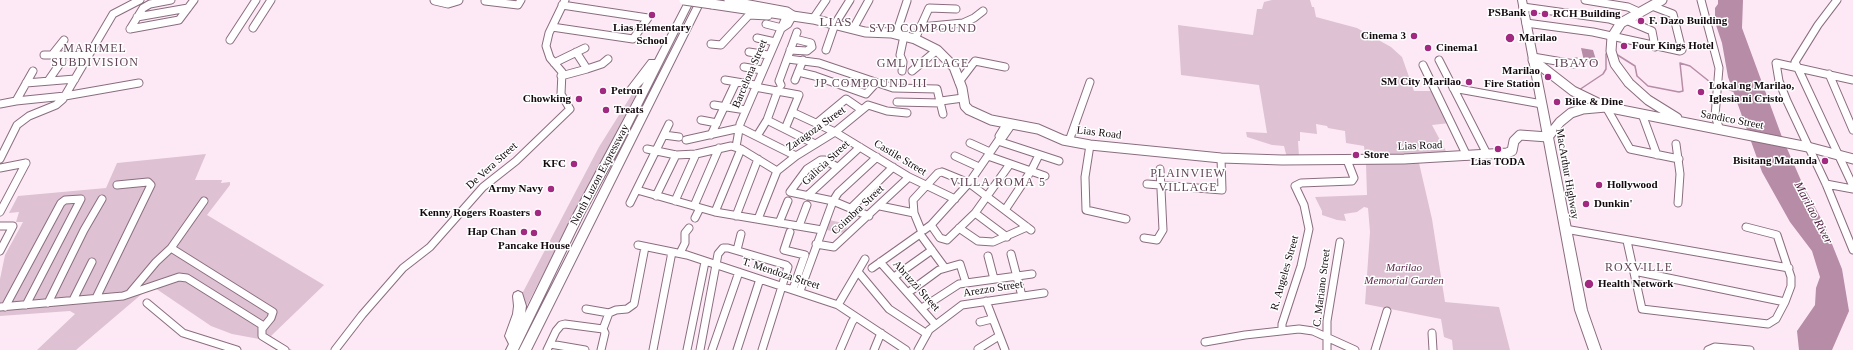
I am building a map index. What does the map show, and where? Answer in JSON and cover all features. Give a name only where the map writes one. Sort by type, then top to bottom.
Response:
[{"type":"highway","name":"North Luzon Expressway","points":[[513,347],[580,213],[690,0]]},
{"type":"highway","name":"North Luzon Expressway","points":[[525,350],[701,0]]},
{"type":"highway","name":"MacArthur Highway","points":[[1522,4],[1583,316],[1595,350]]},
{"type":"highway","points":[[631,90],[644,75],[657,54],[665,48]]},
{"type":"highway","points":[[513,347],[511,336],[518,321],[520,306],[518,296]]},
{"type":"main road","points":[[435,0],[448,3],[458,0]]},
{"type":"main road","points":[[684,0],[790,15],[872,33],[900,35],[915,39],[937,50],[954,67],[963,99]]},
{"type":"main road","points":[[1662,0],[1624,21],[1615,30],[1612,37],[1610,51],[1615,64],[1629,83],[1653,104],[1683,122]]},
{"type":"main road","name":"Sandico Street","points":[[1533,59],[1573,91],[1606,107],[1808,147],[1839,154],[1853,159]]},
{"type":"main road","name":"Lias Road","points":[[963,99],[965,106],[974,113],[991,120],[1038,129],[1069,141],[1090,145],[1221,158],[1348,160],[1467,156],[1510,152],[1514,141],[1520,135],[1548,137]]},
{"type":"main road","name":"Sandico Street","points":[[1548,137],[1563,119],[1571,114],[1583,109],[1606,107]]},
{"type":"street","points":[[0,159],[17,124],[29,116],[56,105],[65,96],[113,14],[140,0]]},
{"type":"street","points":[[171,0],[150,4],[143,8],[130,29],[179,20],[194,0]]},
{"type":"street","points":[[230,40],[256,0]]},
{"type":"street","points":[[253,28],[271,0]]},
{"type":"street","points":[[485,1],[518,5],[521,0]]},
{"type":"street","points":[[728,0],[787,11],[790,15]]},
{"type":"street","points":[[813,19],[826,0]]},
{"type":"street","points":[[826,50],[835,24],[850,0]]},
{"type":"street","points":[[853,29],[870,0]]},
{"type":"street","points":[[1585,0],[1628,7],[1639,12]]},
{"type":"street","points":[[1701,0],[1719,68],[1715,116],[1720,130]]},
{"type":"street","points":[[1826,184],[1853,187],[1797,66],[1797,58],[1818,25],[1837,0]]},
{"type":"street","points":[[902,71],[903,62],[900,55],[900,35],[907,1]]},
{"type":"street","points":[[552,27],[633,39],[648,18],[564,3]]},
{"type":"street","name":"De Vera Street","points":[[335,350],[362,315],[404,268],[430,247],[483,186],[516,161],[570,108],[561,94],[560,69],[550,58],[546,46],[552,27],[564,3]]},
{"type":"street","points":[[1522,4],[1609,20],[1624,21],[1652,31],[1655,47]]},
{"type":"street","points":[[1526,22],[1593,32],[1655,47],[1677,51],[1682,50],[1675,17],[1671,13],[1652,6]]},
{"type":"street","points":[[137,17],[188,8]]},
{"type":"street","points":[[915,39],[929,8],[956,9]]},
{"type":"street","points":[[921,27],[963,23],[974,18],[983,11]]},
{"type":"street","points":[[711,44],[721,45],[748,15],[768,16],[771,15],[771,12]]},
{"type":"street","name":"Barcelona Street","points":[[715,212],[739,148],[740,128],[755,86],[768,55],[782,28],[788,24],[790,15]]},
{"type":"street","points":[[766,24],[782,28]]},
{"type":"street","points":[[757,136],[767,120],[779,88],[779,81],[797,32]]},
{"type":"street","points":[[757,38],[775,42]]},
{"type":"street","points":[[790,50],[807,51],[812,47],[811,44],[807,42],[794,39]]},
{"type":"street","points":[[52,55],[64,40]]},
{"type":"street","points":[[554,63],[585,48]]},
{"type":"street","points":[[912,71],[937,50]]},
{"type":"street","points":[[576,52],[587,68]]},
{"type":"street","points":[[749,52],[768,55]]},
{"type":"street","points":[[44,55],[89,55]]},
{"type":"street","points":[[48,81],[66,55]]},
{"type":"street","points":[[561,76],[602,64],[608,59]]},
{"type":"street","points":[[788,59],[803,60],[827,65],[893,88],[937,89],[942,101],[943,114]]},
{"type":"street","points":[[1533,59],[1574,64],[1576,62]]},
{"type":"street","points":[[795,80],[803,60]]},
{"type":"street","points":[[1439,60],[1487,154]]},
{"type":"street","points":[[959,82],[975,61],[1005,67]]},
{"type":"street","points":[[1853,80],[1776,62],[1779,81],[1826,184],[1853,250]]},
{"type":"street","points":[[1423,65],[1467,156]]},
{"type":"street","points":[[744,67],[762,70]]},
{"type":"street","points":[[16,101],[33,71]]},
{"type":"street","points":[[798,72],[815,76],[866,94],[876,83]]},
{"type":"street","points":[[1829,74],[1853,130]]},
{"type":"street","points":[[26,83],[75,79]]},
{"type":"street","points":[[725,80],[755,86],[779,88],[799,95],[785,128]]},
{"type":"street","points":[[711,135],[736,82]]},
{"type":"street","points":[[1069,141],[1090,82]]},
{"type":"street","points":[[0,104],[65,96],[139,83]]},
{"type":"street","points":[[1453,88],[1542,104]]},
{"type":"street","points":[[816,123],[846,99],[862,110]]},
{"type":"street","points":[[897,102],[918,103],[963,99]]},
{"type":"street","points":[[918,103],[918,111]]},
{"type":"street","name":"Zaragoza Street","points":[[777,171],[796,156],[835,132],[868,105],[887,111],[907,114]]},
{"type":"street","points":[[714,106],[746,110]]},
{"type":"street","points":[[1606,107],[1630,149],[1679,159]]},
{"type":"street","name":"Castile Street","points":[[792,112],[835,132],[909,177],[955,199]]},
{"type":"street","points":[[1642,114],[1657,155]]},
{"type":"street","points":[[701,120],[717,123]]},
{"type":"street","points":[[767,120],[816,144]]},
{"type":"street","points":[[630,203],[669,124]]},
{"type":"street","points":[[960,228],[978,242],[993,242],[1007,238],[1029,228],[969,183],[942,172],[938,173],[913,200],[914,213],[921,230],[924,230],[931,225],[969,183],[999,140],[1003,138],[1010,124]]},
{"type":"street","points":[[664,135],[682,138],[711,135],[740,128],[796,156]]},
{"type":"street","points":[[999,140],[1059,161]]},
{"type":"street","points":[[970,143],[1010,164],[1045,176]]},
{"type":"street","points":[[1676,144],[1679,159],[1680,189],[1678,203]]},
{"type":"street","points":[[1090,145],[1084,177],[1086,210],[1126,219]]},
{"type":"street","points":[[647,149],[676,155],[696,154],[731,146],[739,148],[774,168],[777,171],[758,219]]},
{"type":"street","name":"Galicia Street","points":[[808,196],[837,167],[860,147]]},
{"type":"street","points":[[696,218],[697,207],[719,148]]},
{"type":"street","points":[[675,201],[696,154]]},
{"type":"street","points":[[656,196],[676,155]]},
{"type":"street","points":[[1005,210],[1032,171],[1039,155]]},
{"type":"street","points":[[955,156],[979,167]]},
{"type":"street","points":[[796,290],[833,201],[838,193],[877,157]]},
{"type":"street","points":[[1147,184],[1222,190],[1221,158]]},
{"type":"street","points":[[736,216],[758,159]]},
{"type":"street","points":[[837,167],[823,159],[807,169],[790,192],[833,201],[869,216]]},
{"type":"street","name":"R. Angeles Street","points":[[1282,330],[1282,324],[1301,266],[1309,229],[1304,205],[1295,186],[1301,183],[1352,181],[1354,178],[1348,160]]},
{"type":"street","points":[[0,168],[26,163],[0,212]]},
{"type":"street","points":[[931,225],[940,238],[946,240],[975,213],[1010,164]]},
{"type":"street","points":[[851,208],[893,167]]},
{"type":"street","points":[[1144,238],[1157,240],[1163,230],[1160,169]]},
{"type":"street","name":"Coimbra Street","points":[[816,244],[834,247],[880,206],[909,177]]},
{"type":"street","points":[[96,298],[151,185],[148,182],[117,186]]},
{"type":"street","points":[[637,190],[715,212],[822,230]]},
{"type":"street","points":[[2,307],[61,203],[65,200],[81,199],[26,304]]},
{"type":"street","points":[[48,302],[84,230],[102,199]]},
{"type":"street","points":[[130,293],[156,262],[171,248],[204,201]]},
{"type":"street","points":[[779,223],[788,201]]},
{"type":"street","points":[[799,226],[807,205]]},
{"type":"street","points":[[880,206],[914,213]]},
{"type":"street","points":[[975,213],[1007,238]]},
{"type":"street","points":[[0,226],[13,226],[0,251]]},
{"type":"street","points":[[1626,241],[1642,308],[1768,324],[1776,319],[1785,302],[1791,286],[1789,268],[1777,235],[1746,227]]},
{"type":"street","points":[[653,350],[676,253],[685,244],[685,233],[689,228]]},
{"type":"street","points":[[1565,229],[1626,241],[1789,268]]},
{"type":"street","points":[[790,232],[784,250],[805,256],[796,290]]},
{"type":"street","points":[[737,250],[742,234]]},
{"type":"street","points":[[872,268],[917,234],[922,235],[945,268]]},
{"type":"street","name":"C. Mariano Street","points":[[1327,350],[1327,321],[1340,242]]},
{"type":"street","name":"T. Mendoza Street","points":[[609,313],[627,308],[634,304],[641,246],[676,253],[796,290],[838,305],[906,350]]},
{"type":"street","points":[[171,248],[273,312],[272,318],[262,329]]},
{"type":"street","points":[[700,350],[718,254],[723,248],[737,250],[786,265],[788,267],[762,350]]},
{"type":"street","points":[[894,277],[932,250]]},
{"type":"street","points":[[1011,254],[1022,296]]},
{"type":"street","points":[[988,256],[994,279]]},
{"type":"street","points":[[838,305],[864,259]]},
{"type":"street","points":[[73,300],[92,262]]},
{"type":"street","points":[[687,350],[705,262]]},
{"type":"street","name":"Abruzzi Street","points":[[880,262],[936,324]]},
{"type":"street","points":[[908,292],[939,270],[960,264],[966,283]]},
{"type":"street","points":[[1634,271],[1785,302]]},
{"type":"street","points":[[712,350],[739,272]]},
{"type":"street","points":[[859,273],[889,309],[927,334]]},
{"type":"street","points":[[922,308],[955,285],[1032,274]]},
{"type":"street","points":[[2,307],[122,296],[179,277],[187,278],[262,325],[262,336],[285,350]]},
{"type":"street","points":[[737,350],[760,279]]},
{"type":"street","name":"Arezzo Street","points":[[918,350],[927,334],[936,324],[962,305],[1044,293]]},
{"type":"street","points":[[986,301],[1005,350]]},
{"type":"street","points":[[146,303],[183,333],[236,350]]},
{"type":"street","points":[[586,309],[609,313],[603,329],[605,333],[601,350]]},
{"type":"street","points":[[1375,350],[1387,311]]},
{"type":"street","points":[[840,350],[852,322],[856,317]]},
{"type":"street","points":[[980,322],[992,318]]},
{"type":"street","points":[[585,350],[548,347],[561,325],[603,329]]},
{"type":"street","points":[[1205,342],[1282,330],[1313,331],[1355,350]]},
{"type":"street","points":[[874,350],[881,333]]},
{"type":"street","points":[[1432,333],[1433,350]]},
{"type":"street","points":[[978,349],[999,336]]},
{"type":"street","points":[[1708,350],[1715,347],[1750,350]]},
{"type":"green space","points":[[1272,0],[1310,0],[1312,7],[1314,7],[1316,17],[1357,28],[1391,47],[1402,57],[1414,91],[1433,91],[1450,123],[1432,125],[1447,153],[1365,156],[1364,146],[1346,143],[1345,131],[1316,124],[1317,134],[1300,132],[1300,141],[1298,141],[1299,157],[1287,158],[1284,146],[1272,145],[1247,137],[1246,132],[1267,133],[1259,85],[1181,75],[1178,25],[1253,35],[1257,9],[1262,9],[1264,2]]},
{"type":"green space","points":[[641,85],[524,311],[521,309],[523,292],[599,147],[634,91]]},
{"type":"green space","points":[[206,154],[195,180],[222,180],[221,183],[230,182],[230,185],[207,215],[324,285],[271,336],[292,350],[276,350],[259,339],[232,334],[211,326],[155,288],[143,293],[76,350],[37,350],[75,314],[70,311],[0,316],[0,279],[5,255],[23,222],[16,222],[19,212],[9,213],[18,196],[106,188],[117,163]]},
{"type":"green space","name":"Marilao Memorial Garden","points":[[1419,163],[1432,219],[1445,302],[1499,307],[1510,350],[1453,350],[1452,340],[1444,337],[1441,319],[1365,304],[1370,232],[1368,208],[1364,207],[1357,212],[1344,214],[1346,221],[1337,220],[1322,215],[1322,211],[1315,197],[1367,195],[1366,164]]},
{"type":"green space","points":[[829,220],[848,224],[845,233],[826,230]]},
{"type":"water","name":"Marilao River","points":[[1718,0],[1743,0],[1742,28],[1782,137],[1803,185],[1824,224],[1842,269],[1849,311],[1832,350],[1799,350],[1797,331],[1815,305],[1816,288],[1820,277],[1812,251],[1790,222],[1762,172],[1728,77],[1722,43],[1715,22],[1715,8],[1718,4]]},
{"type":"water","points":[[1581,48],[1593,50],[1597,63],[1584,61]]},
{"type":"waterway","points":[[1579,90],[1603,74],[1606,69],[1606,54],[1608,53]]},
{"type":"waterway","points":[[1616,54],[1635,66],[1637,76],[1648,86],[1679,92],[1683,91],[1680,63],[1690,66],[1715,86]]},
{"type":"waterway","points":[[1720,87],[1733,91]]},
{"type":"place","name":"PSBank","points":[[1534,13]]},
{"type":"place","name":"RCH Building","points":[[1545,14]]},
{"type":"place","name":"Lias Elementary School","points":[[652,15]]},
{"type":"place","name":"F. Dazo Building","points":[[1641,21]]},
{"type":"place","name":"Cinema 3","points":[[1414,36]]},
{"type":"place","name":"Marilao","points":[[1510,38]]},
{"type":"place","name":"Four Kings Hotel","points":[[1624,46]]},
{"type":"place","name":"Cinema1","points":[[1428,48]]},
{"type":"place","name":"Marilao Fire Station","points":[[1548,77]]},
{"type":"place","name":"SM City Marilao","points":[[1469,82]]},
{"type":"place","name":"Petron","points":[[603,91]]},
{"type":"place","name":"Lokal ng Marilao, Iglesia ni Cristo","points":[[1701,92]]},
{"type":"place","name":"Chowking","points":[[579,99]]},
{"type":"place","name":"Bike & Dine","points":[[1557,102]]},
{"type":"place","name":"Treats","points":[[606,110]]},
{"type":"place","name":"Lias TODA","points":[[1498,149]]},
{"type":"place","name":"Store","points":[[1356,155]]},
{"type":"place","name":"Bisitang Matanda","points":[[1825,161]]},
{"type":"place","name":"KFC","points":[[574,164]]},
{"type":"place","name":"Hollywood","points":[[1599,185]]},
{"type":"place","name":"Army Navy","points":[[551,189]]},
{"type":"place","name":"Dunkin'","points":[[1586,204]]},
{"type":"place","name":"Kenny Rogers Roasters","points":[[538,213]]},
{"type":"place","name":"Hap Chan","points":[[524,232]]},
{"type":"place","name":"Pancake House","points":[[534,233]]},
{"type":"place","name":"Health Network","points":[[1589,284]]},
{"type":"district","name":"LIAS","points":[[836,23]]},
{"type":"district","name":"SVD COMPOUND","points":[[923,29]]},
{"type":"district","name":"MARIMEL SUBDIVISION","points":[[95,56]]},
{"type":"district","name":"GML VILLAGE","points":[[923,64]]},
{"type":"district","name":"IBAYO","points":[[1577,64]]},
{"type":"district","name":"JP COMPOUND III","points":[[871,84]]},
{"type":"district","name":"PLAINVIEW VILLAGE","points":[[1188,181]]},
{"type":"district","name":"VILLA ROMA 5","points":[[998,183]]},
{"type":"district","name":"ROXVILLE","points":[[1639,268]]}]
